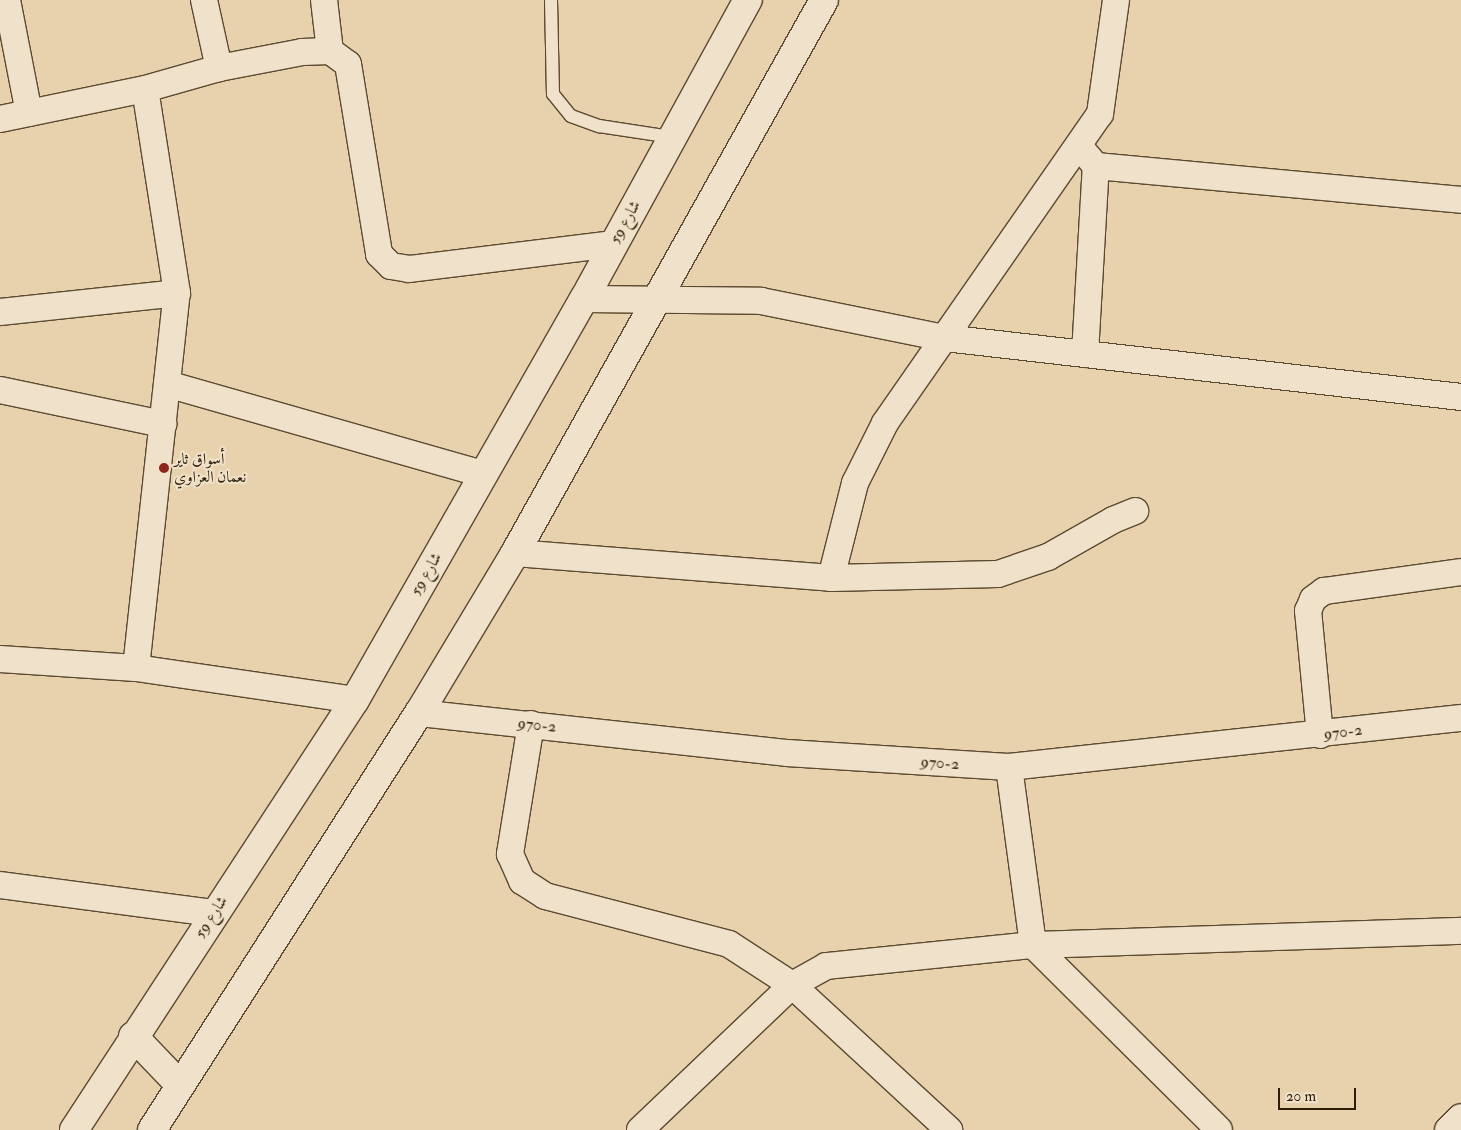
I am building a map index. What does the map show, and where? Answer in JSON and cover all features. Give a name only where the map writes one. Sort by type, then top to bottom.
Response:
[{"type":"street","points":[[7,0],[29,113]]},
{"type":"street","points":[[204,0],[219,68]]},
{"type":"street","points":[[324,0],[330,51]]},
{"type":"street","name":"شارع 59","points":[[74,1130],[133,1036],[354,700],[584,299],[748,0]]},
{"type":"street","points":[[152,1130],[419,713],[514,553],[824,0]]},
{"type":"street","points":[[831,578],[855,484],[885,423],[1100,114],[1116,0]]},
{"type":"street","points":[[0,119],[145,89],[219,68],[302,52],[330,51],[348,64],[379,254],[391,266],[409,269],[613,244]]},
{"type":"street","points":[[136,668],[177,292],[145,89]]},
{"type":"street","points":[[1079,146],[1096,166],[1085,354]]},
{"type":"street","points":[[1096,166],[1461,200]]},
{"type":"street","points":[[0,312],[177,292]]},
{"type":"street","points":[[584,299],[762,301],[945,338],[1461,397]]},
{"type":"street","points":[[167,384],[484,474]]},
{"type":"street","points":[[0,390],[162,424]]},
{"type":"street","points":[[514,553],[831,578],[998,574],[1048,558],[1114,520],[1136,511]]},
{"type":"street","points":[[1320,735],[1308,611],[1313,599],[1324,591],[1461,572]]},
{"type":"street","points":[[0,659],[136,668],[354,700]]},
{"type":"street","name":"970-2","points":[[419,713],[787,753],[1009,767],[1320,735],[1461,718]]},
{"type":"street","points":[[531,724],[510,854],[522,881],[545,896],[729,944],[792,985],[949,1130]]},
{"type":"street","points":[[1009,767],[1033,946],[1219,1130]]},
{"type":"street","points":[[0,885],[214,914]]},
{"type":"street","points":[[652,1126],[792,985],[826,966],[857,961],[1033,946],[1461,931]]},
{"type":"street","points":[[133,1036],[180,1085]]},
{"type":"street","points":[[1448,1130],[1461,1117]]},
{"type":"lane","points":[[551,0],[553,94],[571,116],[599,126],[672,137]]},
{"type":"place","name":"أسواق ثاير نعمان العزاوي","points":[[164,468]]}]
